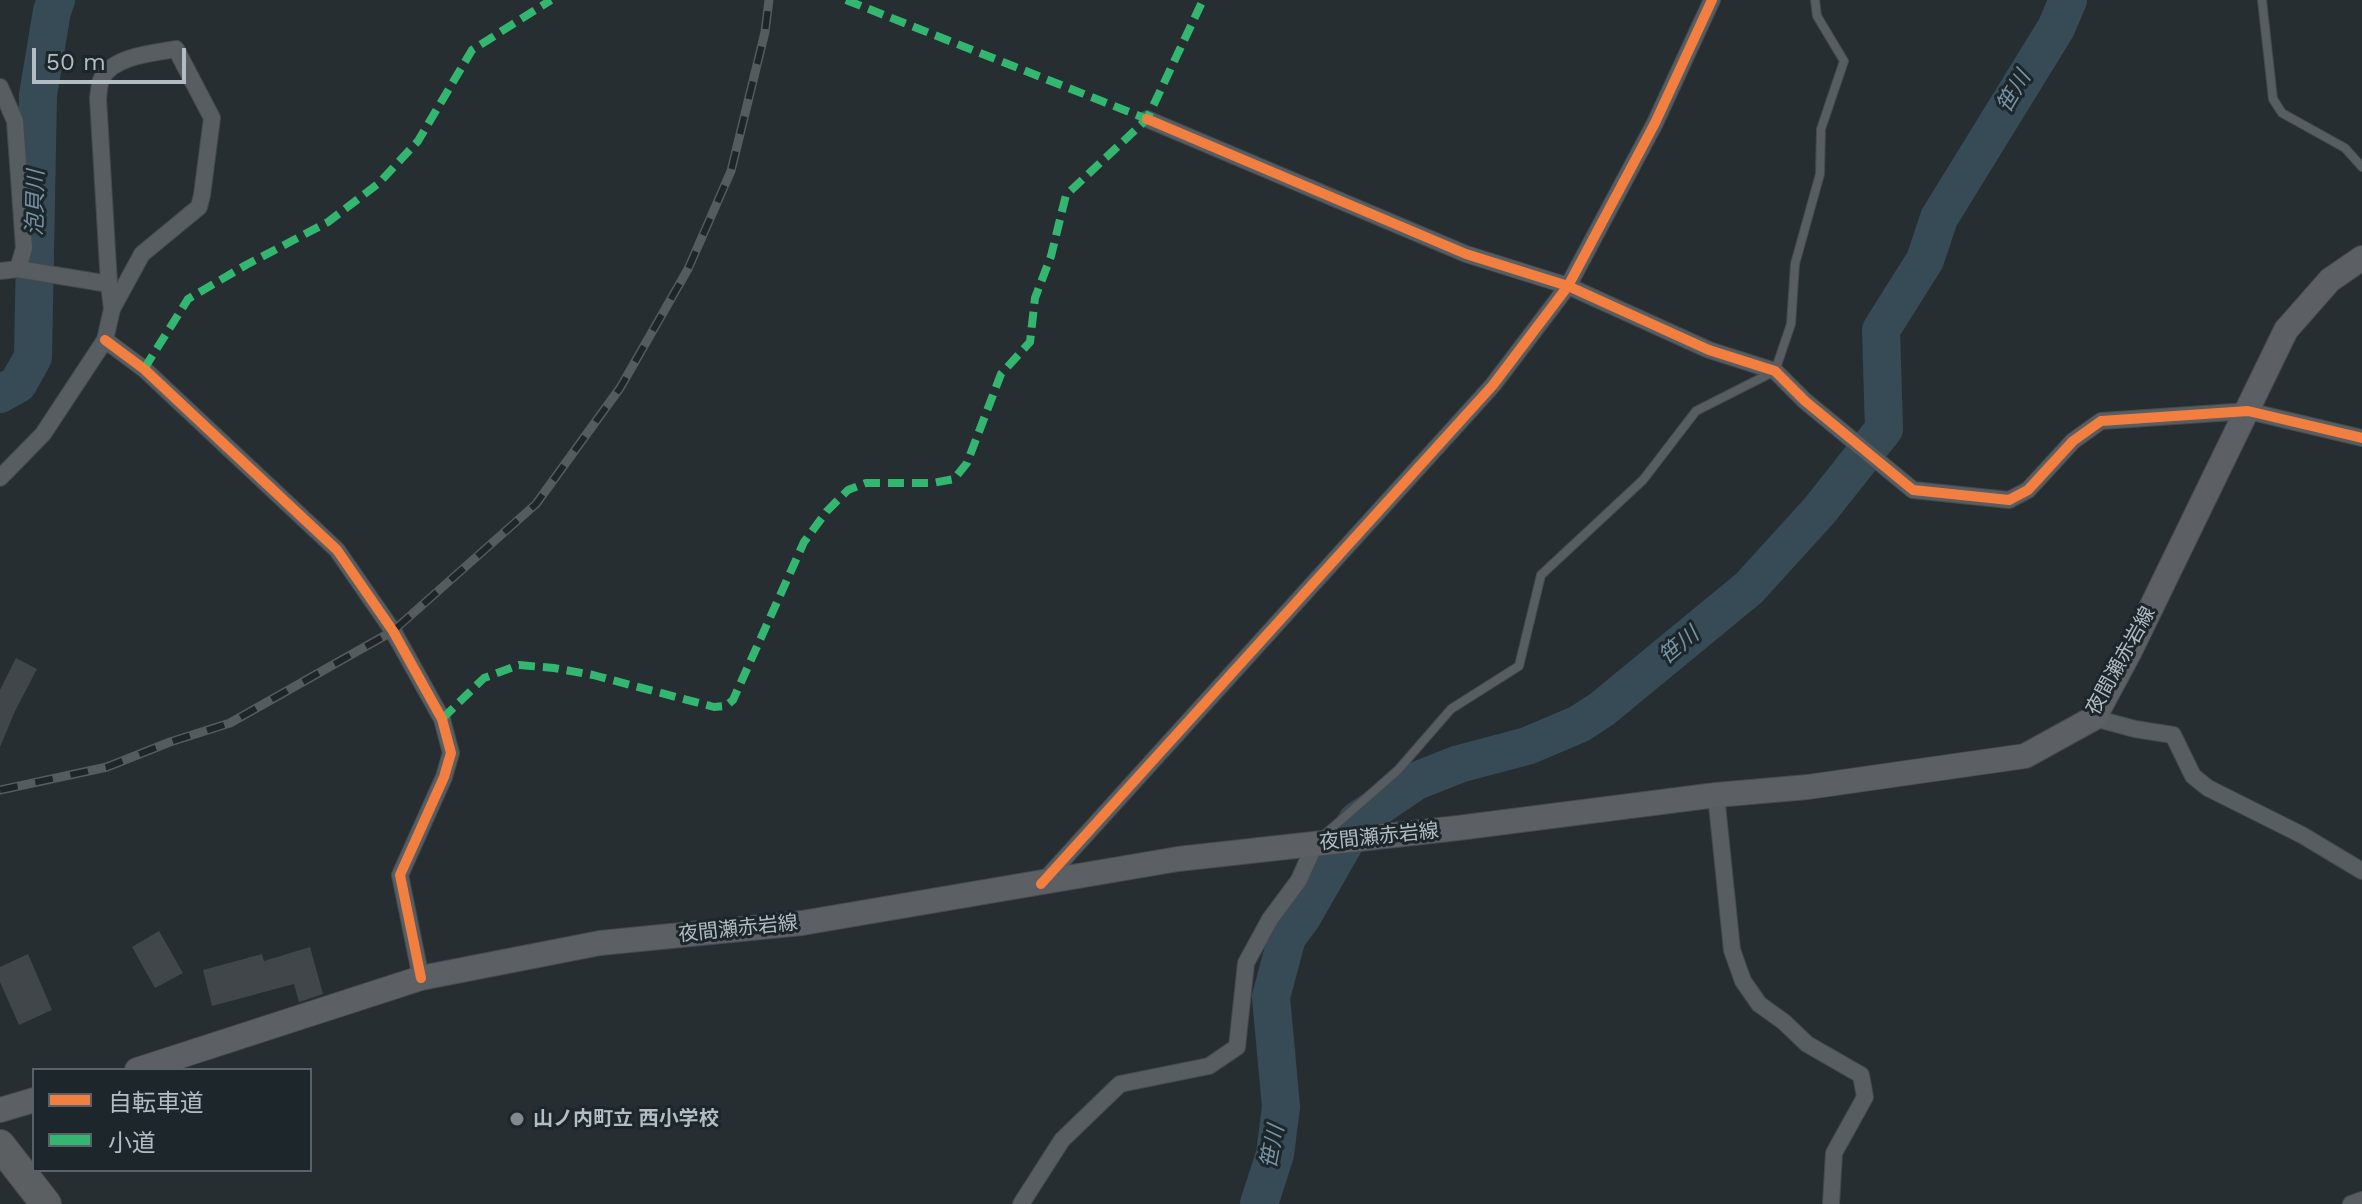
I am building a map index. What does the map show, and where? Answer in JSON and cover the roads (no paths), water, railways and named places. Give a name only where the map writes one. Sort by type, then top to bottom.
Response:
[{"type":"highway","points":[[0,1145],[46,1204]]},
{"type":"main road","name":"夜間瀬赤岩線","points":[[143,1068],[421,978],[600,943],[802,923],[1178,859],[1716,795],[1808,787],[2025,756],[2094,718],[2130,651],[2286,330],[2330,280],[2362,258]]},
{"type":"main road","points":[[0,1110],[32,1101]]},
{"type":"street","points":[[1041,884],[1493,385],[1568,286],[1655,123],[1712,0]]},
{"type":"street","points":[[0,478],[43,434],[105,340],[112,309],[142,254],[199,207],[212,118],[176,49],[116,64],[102,78],[98,98],[112,309]]},
{"type":"street","points":[[0,87],[15,121],[24,248],[22,270]]},
{"type":"street","points":[[1147,119],[1466,254],[1568,286],[1709,350],[1775,371],[1805,401],[1913,490],[2009,500],[2028,490],[2073,441],[2101,421],[2248,411],[2362,438]]},
{"type":"street","points":[[0,271],[22,270],[109,284]]},
{"type":"street","points":[[105,340],[144,369],[337,550],[393,631],[442,719],[451,753],[444,777],[400,875],[421,978]]},
{"type":"street","points":[[2094,718],[2173,735],[2193,776],[2208,788],[2302,835],[2362,871]]},
{"type":"street","points":[[1716,795],[1732,950],[1743,981],[1759,1004],[1807,1044],[1861,1075],[1865,1097],[1834,1153],[1831,1204]]},
{"type":"street","points":[[1021,1204],[1062,1140],[1120,1084],[1209,1066],[1237,1047],[1246,963],[1270,919],[1322,843]]},
{"type":"street","points":[[2351,1204],[2362,1200]]},
{"type":"lane","points":[[1322,843],[1398,770],[1451,709],[1519,666],[1541,575],[1643,480],[1696,411],[1775,371],[1791,324],[1795,264],[1820,174],[1821,129],[1844,61],[1817,16],[1815,0]]},
{"type":"lane","points":[[2262,0],[2273,99],[2282,113],[2345,148],[2362,167]]},
{"type":"waterway","name":"泡貝川","points":[[0,394],[18,384],[33,357],[38,95],[56,0]]},
{"type":"waterway","name":"笹川","points":[[1259,1204],[1275,1154],[1281,1107],[1271,997],[1287,937],[1302,917],[1357,821],[1416,781],[1459,764],[1527,746],[1579,724],[1602,709],[1749,588],[1819,511],[1884,429],[1881,330],[1925,260],[1939,218],[2056,28],[2068,0]]},
{"type":"railway","points":[[0,790],[107,767],[230,723],[393,631],[536,504],[620,388],[688,269],[731,171],[765,32],[769,0]]},
{"type":"place","name":"山ノ内町立 西小学校","points":[[517,1119]]}]
